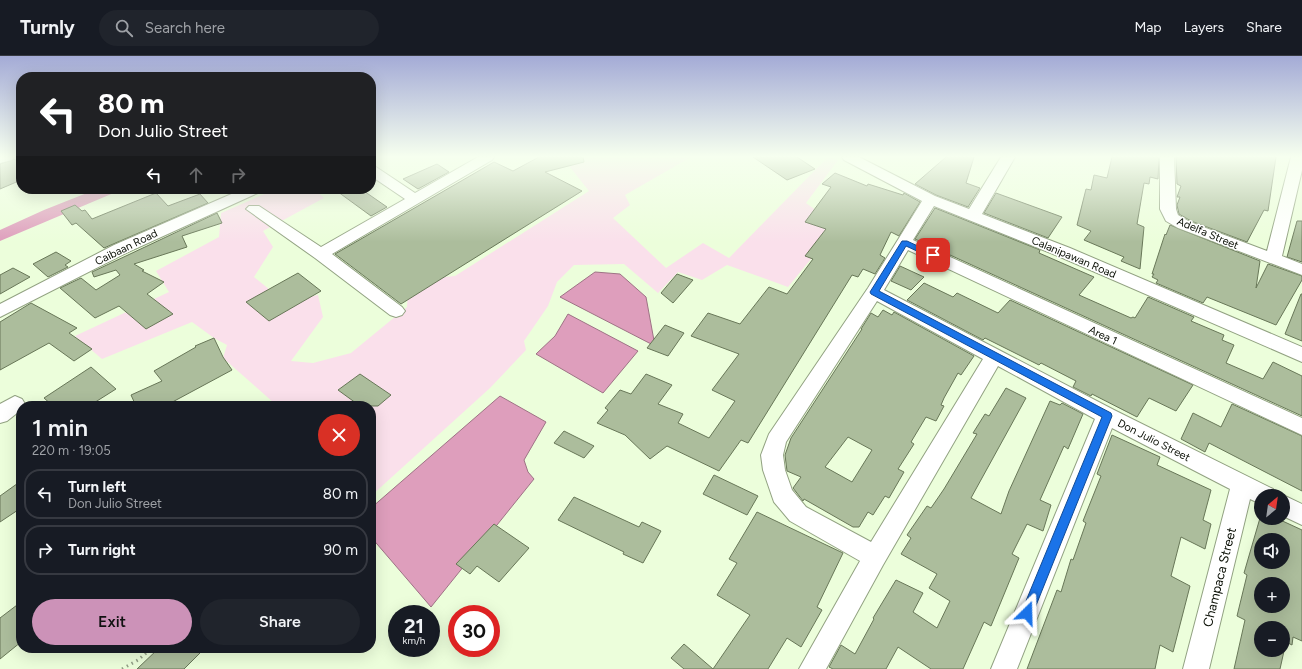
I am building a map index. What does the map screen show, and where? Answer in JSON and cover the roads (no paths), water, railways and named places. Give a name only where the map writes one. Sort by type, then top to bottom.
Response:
[{"type":"street","points":[[395,186],[415,199]]},
{"type":"street","points":[[322,254],[437,186]]},
{"type":"street","name":"Calanipawan Road","points":[[905,186],[930,199],[1302,355]]},
{"type":"street","points":[[972,216],[990,186]]},
{"type":"street","name":"Adelfa Street","points":[[1168,186],[1168,209],[1171,218],[1184,225],[1302,270]]},
{"type":"street","points":[[1273,259],[1291,186]]},
{"type":"street","name":"Caibaan Road","points":[[0,311],[120,249],[244,194]]},
{"type":"street","points":[[875,557],[798,514],[782,495],[774,470],[772,455],[776,440],[874,292],[930,199]]},
{"type":"street","points":[[254,209],[322,254],[396,311]]},
{"type":"street","name":"Area 1","points":[[904,242],[1302,427]]},
{"type":"street","name":"Don Julio Street","points":[[874,292],[994,357],[1254,491]]},
{"type":"street","points":[[812,669],[875,557],[994,357]]},
{"type":"street","points":[[1004,669],[1107,416]]},
{"type":"street","name":"Champaca Street","points":[[1196,669],[1242,485]]},
{"type":"street","points":[[1290,509],[1302,515]]},
{"type":"waterway","points":[[0,236],[50,213],[98,194]]}]
